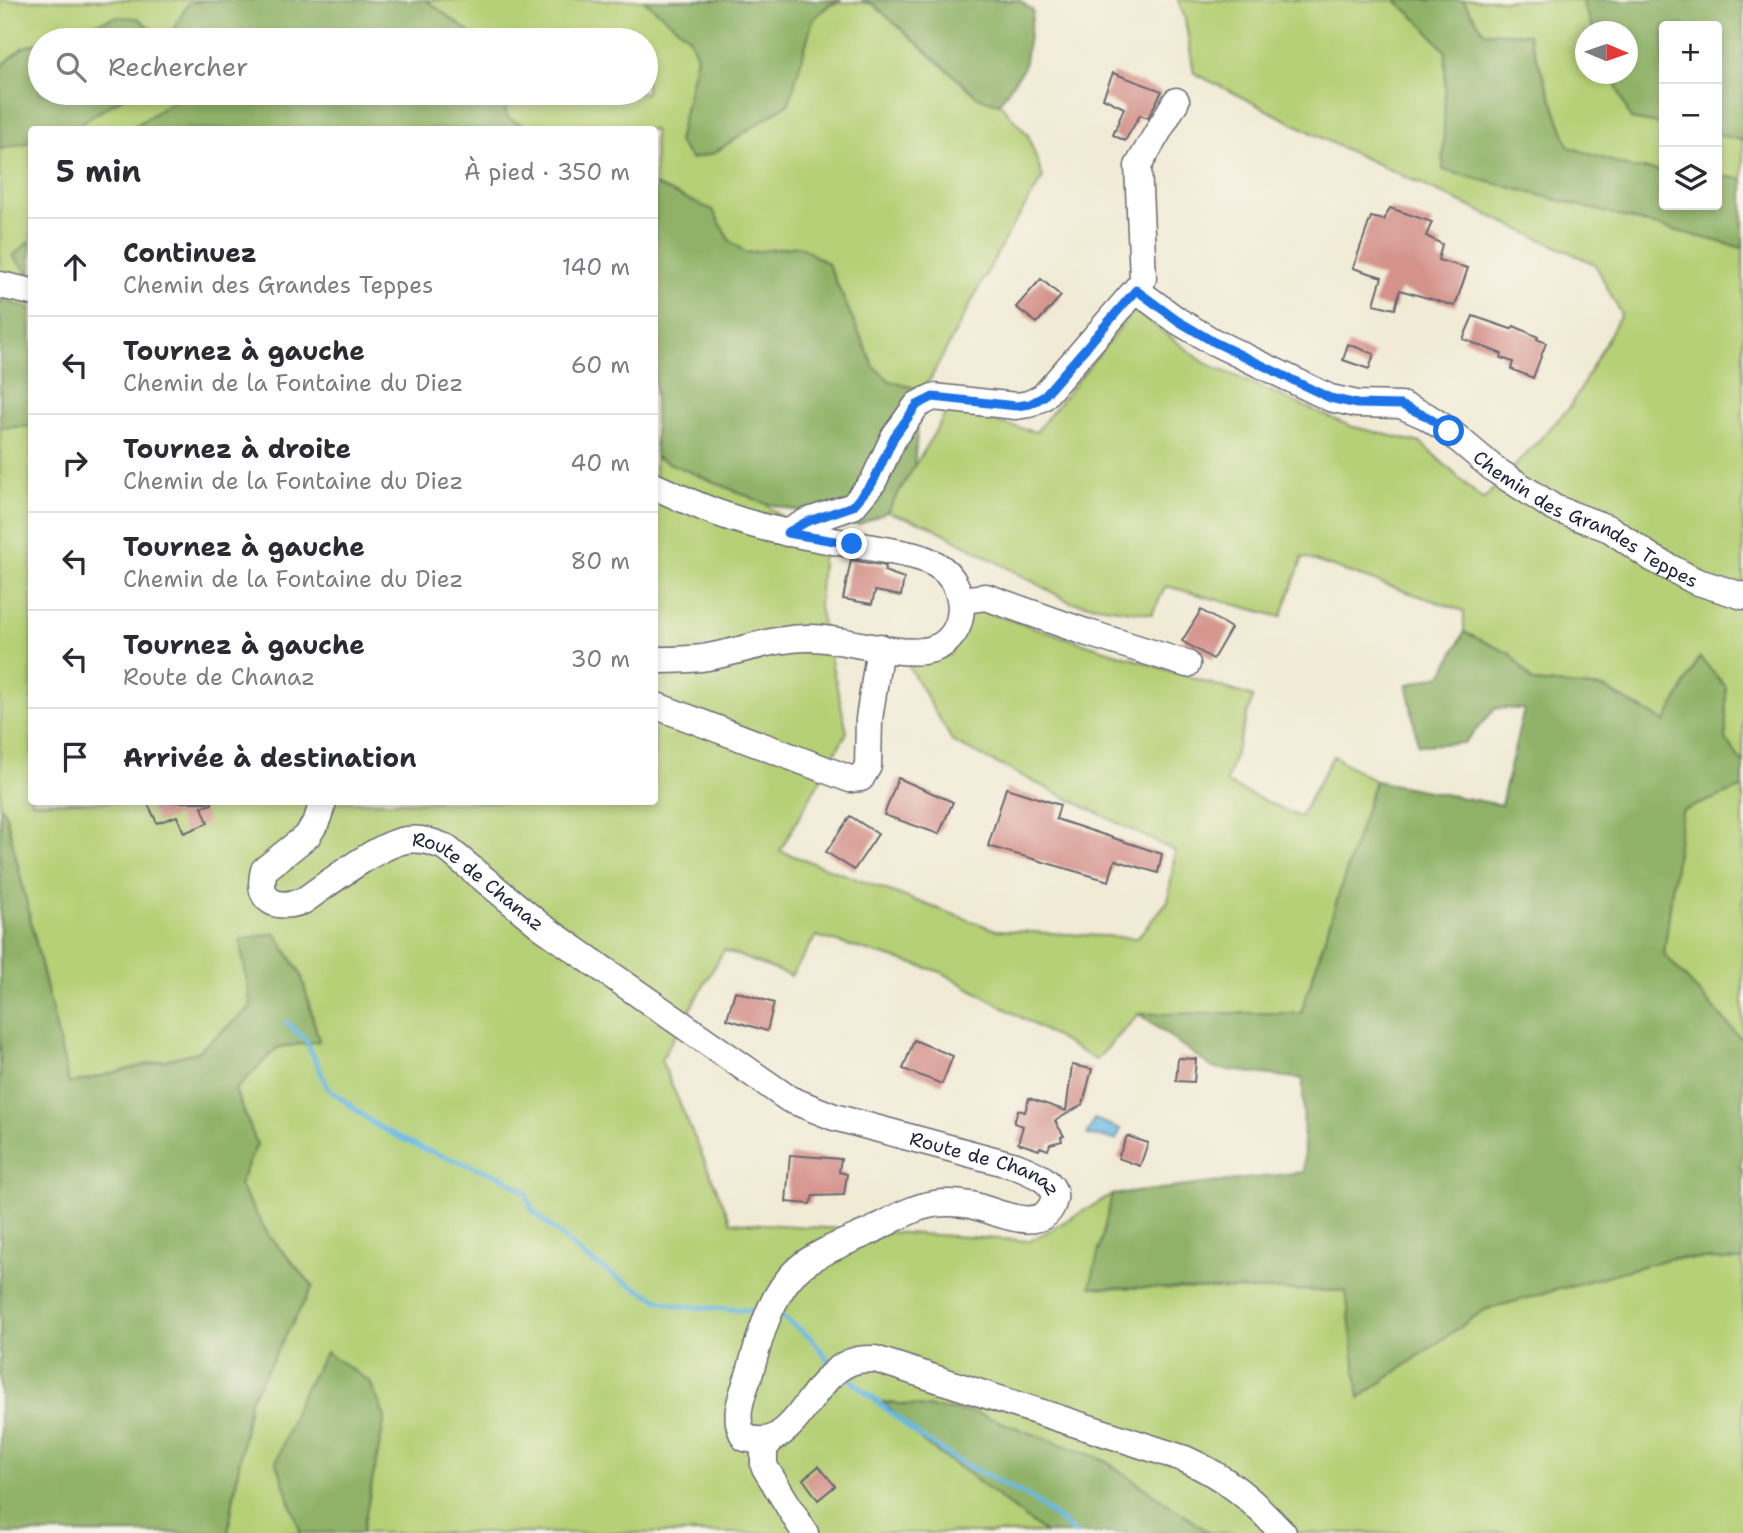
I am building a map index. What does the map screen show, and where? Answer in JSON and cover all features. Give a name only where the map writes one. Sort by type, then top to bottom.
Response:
[{"type":"street","points":[[787,533],[806,522],[853,506],[873,482],[894,437],[917,405],[933,397],[1016,406],[1030,404],[1043,397],[1136,290],[1143,278],[1138,166],[1176,101]]},
{"type":"street","points":[[0,285],[28,291]]},
{"type":"street","name":"Chemin des Grandes Teppes","points":[[1136,290],[1178,321],[1212,341],[1330,398],[1357,404],[1401,405],[1426,416],[1449,431],[1494,469],[1554,508],[1610,529],[1653,558],[1695,581],[1743,596]]},
{"type":"street","points":[[658,488],[742,523],[915,556],[936,564],[947,574],[957,587],[962,600],[962,613],[958,624],[946,642],[923,652],[810,638],[750,646],[709,657],[658,660]]},
{"type":"street","points":[[962,600],[986,597],[1084,632],[1187,664]]},
{"type":"street","points":[[658,707],[850,779],[862,778],[867,766],[869,719],[880,647]]},
{"type":"street","name":"Route de Chanaz","points":[[322,805],[308,835],[264,870],[263,890],[265,898],[270,902],[289,904],[303,901],[379,850],[398,841],[420,839],[435,843],[445,847],[552,934],[789,1099],[834,1117],[1016,1166],[1036,1174],[1054,1191],[1054,1201],[1049,1210],[1041,1217],[1027,1220],[955,1202],[919,1208],[804,1264],[780,1289],[764,1325],[739,1408],[740,1430],[746,1438],[759,1441],[772,1439]]},
{"type":"street","points":[[804,1533],[764,1466],[764,1448],[783,1431],[826,1380],[858,1360],[875,1359],[1185,1459],[1217,1474],[1239,1490],[1283,1533]]},
{"type":"green space","points":[[0,0],[205,0],[188,4],[174,28],[150,28],[138,18],[93,28],[28,28],[28,46],[22,48],[0,68]]},
{"type":"green space","points":[[205,0],[426,0],[464,28],[174,28],[188,4]]},
{"type":"green space","points":[[426,0],[644,0],[689,37],[697,56],[678,142],[789,103],[814,19],[826,8],[840,3],[873,4],[978,97],[999,103],[1028,135],[1043,178],[1007,235],[931,378],[921,390],[890,381],[874,367],[828,264],[799,246],[746,253],[729,240],[712,210],[658,186],[658,126],[525,126],[508,118],[504,105],[658,105],[658,28],[464,28]]},
{"type":"green space","points":[[644,0],[842,0],[829,4],[813,20],[789,103],[714,153],[691,159],[678,142],[697,56],[689,37]]},
{"type":"green space","points":[[861,0],[1019,0],[1033,11],[1024,67],[999,103],[978,97],[873,4]]},
{"type":"green space","points":[[1178,0],[1395,0],[1421,23],[1446,52],[1443,170],[1743,248],[1743,763],[1726,740],[1726,687],[1699,658],[1666,722],[1604,688],[1533,682],[1464,632],[1464,611],[1303,557],[1281,617],[1166,586],[1152,614],[1070,602],[929,525],[887,512],[948,410],[1036,432],[1134,310],[1205,363],[1350,426],[1421,443],[1483,500],[1571,406],[1621,314],[1595,264],[1338,146],[1194,73],[1185,19]]},
{"type":"green space","points":[[1395,0],[1463,0],[1484,32],[1528,34],[1569,147],[1631,168],[1659,171],[1659,210],[1722,210],[1722,177],[1743,179],[1743,248],[1443,170],[1446,52],[1421,23]]},
{"type":"green space","points":[[1463,0],[1581,0],[1590,21],[1575,21],[1575,84],[1615,84],[1631,119],[1659,124],[1659,171],[1631,168],[1569,147],[1528,34],[1484,32]]},
{"type":"green space","points":[[1581,0],[1743,0],[1743,140],[1722,136],[1722,21],[1659,21],[1659,124],[1631,119],[1615,84],[1638,84],[1638,21],[1590,21]]},
{"type":"green space","points":[[115,17],[137,18],[150,28],[82,28]]},
{"type":"green space","points":[[28,46],[28,105],[110,105],[76,126],[28,126],[28,143],[0,149],[0,68],[22,48]]},
{"type":"green space","points":[[111,105],[167,105],[135,126],[77,126]]},
{"type":"green space","points":[[167,105],[504,105],[508,118],[525,126],[135,126]]},
{"type":"green space","points":[[1722,136],[1743,140],[1743,179],[1722,177]]},
{"type":"green space","points":[[28,143],[28,243],[13,256],[28,273],[28,308],[0,300],[0,149]]},
{"type":"green space","points":[[658,186],[713,210],[729,240],[746,253],[799,246],[828,264],[874,367],[890,381],[921,390],[914,467],[887,512],[858,525],[764,503],[658,458]]},
{"type":"green space","points":[[28,243],[28,273],[13,256]]},
{"type":"green space","points":[[0,300],[28,308],[28,426],[0,428]]},
{"type":"green space","points":[[28,426],[28,805],[658,805],[658,458],[764,503],[823,549],[819,607],[847,732],[780,851],[996,930],[1137,938],[1168,901],[1175,851],[953,742],[906,662],[950,655],[973,608],[1253,697],[1226,783],[1300,817],[1333,756],[1375,781],[1301,1013],[1139,1014],[1096,1060],[941,972],[816,936],[791,976],[724,950],[661,1060],[731,1222],[1030,1241],[1112,1195],[1091,1287],[1346,1291],[1360,1397],[1484,1310],[1671,1258],[1743,1260],[1743,1533],[1210,1533],[1104,1460],[976,1413],[885,1402],[924,1443],[1045,1533],[362,1533],[385,1417],[276,1462],[301,1533],[228,1533],[249,1402],[313,1286],[269,1236],[239,1185],[257,1144],[235,1090],[277,1048],[319,1041],[301,974],[275,933],[241,940],[252,1007],[197,1052],[69,1084],[6,815],[0,805],[0,428]]},
{"type":"green space","points":[[1464,632],[1511,654],[1533,682],[1604,688],[1665,722],[1700,657],[1726,687],[1726,740],[1743,763],[1743,787],[1682,811],[1664,954],[1743,1041],[1743,1153],[1740,1168],[1743,1171],[1743,1260],[1671,1258],[1484,1310],[1359,1398],[1346,1291],[1090,1287],[1112,1195],[1304,1172],[1303,1079],[1213,1068],[1139,1014],[1301,1013],[1375,781],[1501,805],[1524,709],[1496,708],[1464,743],[1418,745],[1407,685],[1443,674]]},
{"type":"green space","points":[[1743,787],[1743,1041],[1664,954],[1682,811]]},
{"type":"green space","points":[[0,805],[6,815],[69,1084],[197,1052],[251,1007],[240,940],[275,933],[301,974],[319,1041],[277,1048],[235,1090],[257,1144],[239,1185],[269,1236],[313,1286],[249,1402],[228,1533],[0,1533]]},
{"type":"green space","points":[[326,1352],[370,1382],[385,1417],[362,1533],[301,1533],[276,1462],[300,1397]]},
{"type":"green space","points":[[883,1402],[976,1413],[1104,1460],[1210,1533],[1045,1533],[924,1443]]},
{"type":"water","points":[[1094,1119],[1121,1129],[1116,1140],[1087,1135]]},
{"type":"building","points":[[1113,73],[1162,91],[1148,118],[1140,115],[1125,141],[1113,135],[1124,108],[1103,98]]},
{"type":"building","points":[[1390,208],[1432,222],[1426,236],[1442,244],[1438,260],[1468,268],[1455,306],[1400,290],[1395,309],[1374,304],[1382,277],[1353,268],[1371,217],[1384,220]]},
{"type":"building","points":[[1041,279],[1061,296],[1037,323],[1016,307]]},
{"type":"building","points":[[1473,316],[1511,329],[1514,326],[1546,343],[1533,378],[1511,369],[1513,362],[1501,358],[1502,354],[1463,339]]},
{"type":"building","points":[[1348,344],[1374,354],[1369,369],[1343,360]]},
{"type":"building","points":[[851,560],[886,566],[884,571],[904,578],[901,596],[875,591],[872,604],[843,599]]},
{"type":"building","points":[[1201,610],[1231,628],[1213,659],[1182,641]]},
{"type":"building","points":[[898,778],[953,802],[939,834],[884,815]]},
{"type":"building","points":[[1006,788],[1060,805],[1056,819],[1162,854],[1158,873],[1115,860],[1109,881],[988,846]]},
{"type":"building","points":[[148,805],[209,805],[202,807],[208,823],[184,833],[177,816],[157,823]]},
{"type":"building","points":[[850,816],[878,834],[854,870],[826,852]]},
{"type":"building","points":[[735,991],[774,1003],[767,1031],[727,1019]]},
{"type":"building","points":[[914,1040],[953,1056],[942,1084],[903,1069]]},
{"type":"building","points":[[1178,1058],[1196,1059],[1194,1082],[1176,1081]]},
{"type":"building","points":[[1072,1065],[1092,1069],[1083,1104],[1055,1121],[1064,1136],[1061,1137],[1062,1141],[1050,1144],[1048,1150],[1018,1143],[1023,1126],[1014,1123],[1018,1110],[1025,1112],[1029,1098],[1066,1111]]},
{"type":"building","points":[[1127,1136],[1148,1143],[1140,1166],[1118,1158]]},
{"type":"building","points":[[790,1155],[841,1159],[839,1172],[847,1174],[844,1195],[813,1196],[810,1204],[786,1202]]},
{"type":"building","points":[[819,1466],[835,1486],[818,1500],[803,1479]]},
{"type":"waterway","points":[[286,1022],[306,1040],[328,1088],[377,1126],[423,1149],[503,1177],[526,1193],[532,1210],[584,1256],[618,1278],[659,1300],[679,1306],[758,1311]]},
{"type":"waterway","points":[[780,1315],[812,1339],[829,1361]]},
{"type":"waterway","points":[[846,1376],[914,1432],[951,1457],[1031,1498],[1075,1533]]},
{"type":"route","points":[[852,544],[787,533],[806,522],[853,506],[873,482],[894,437],[917,405],[933,397],[1016,406],[1030,404],[1043,397],[1136,290],[1178,321],[1212,341],[1330,398],[1357,404],[1401,405],[1426,416],[1449,431]]}]
